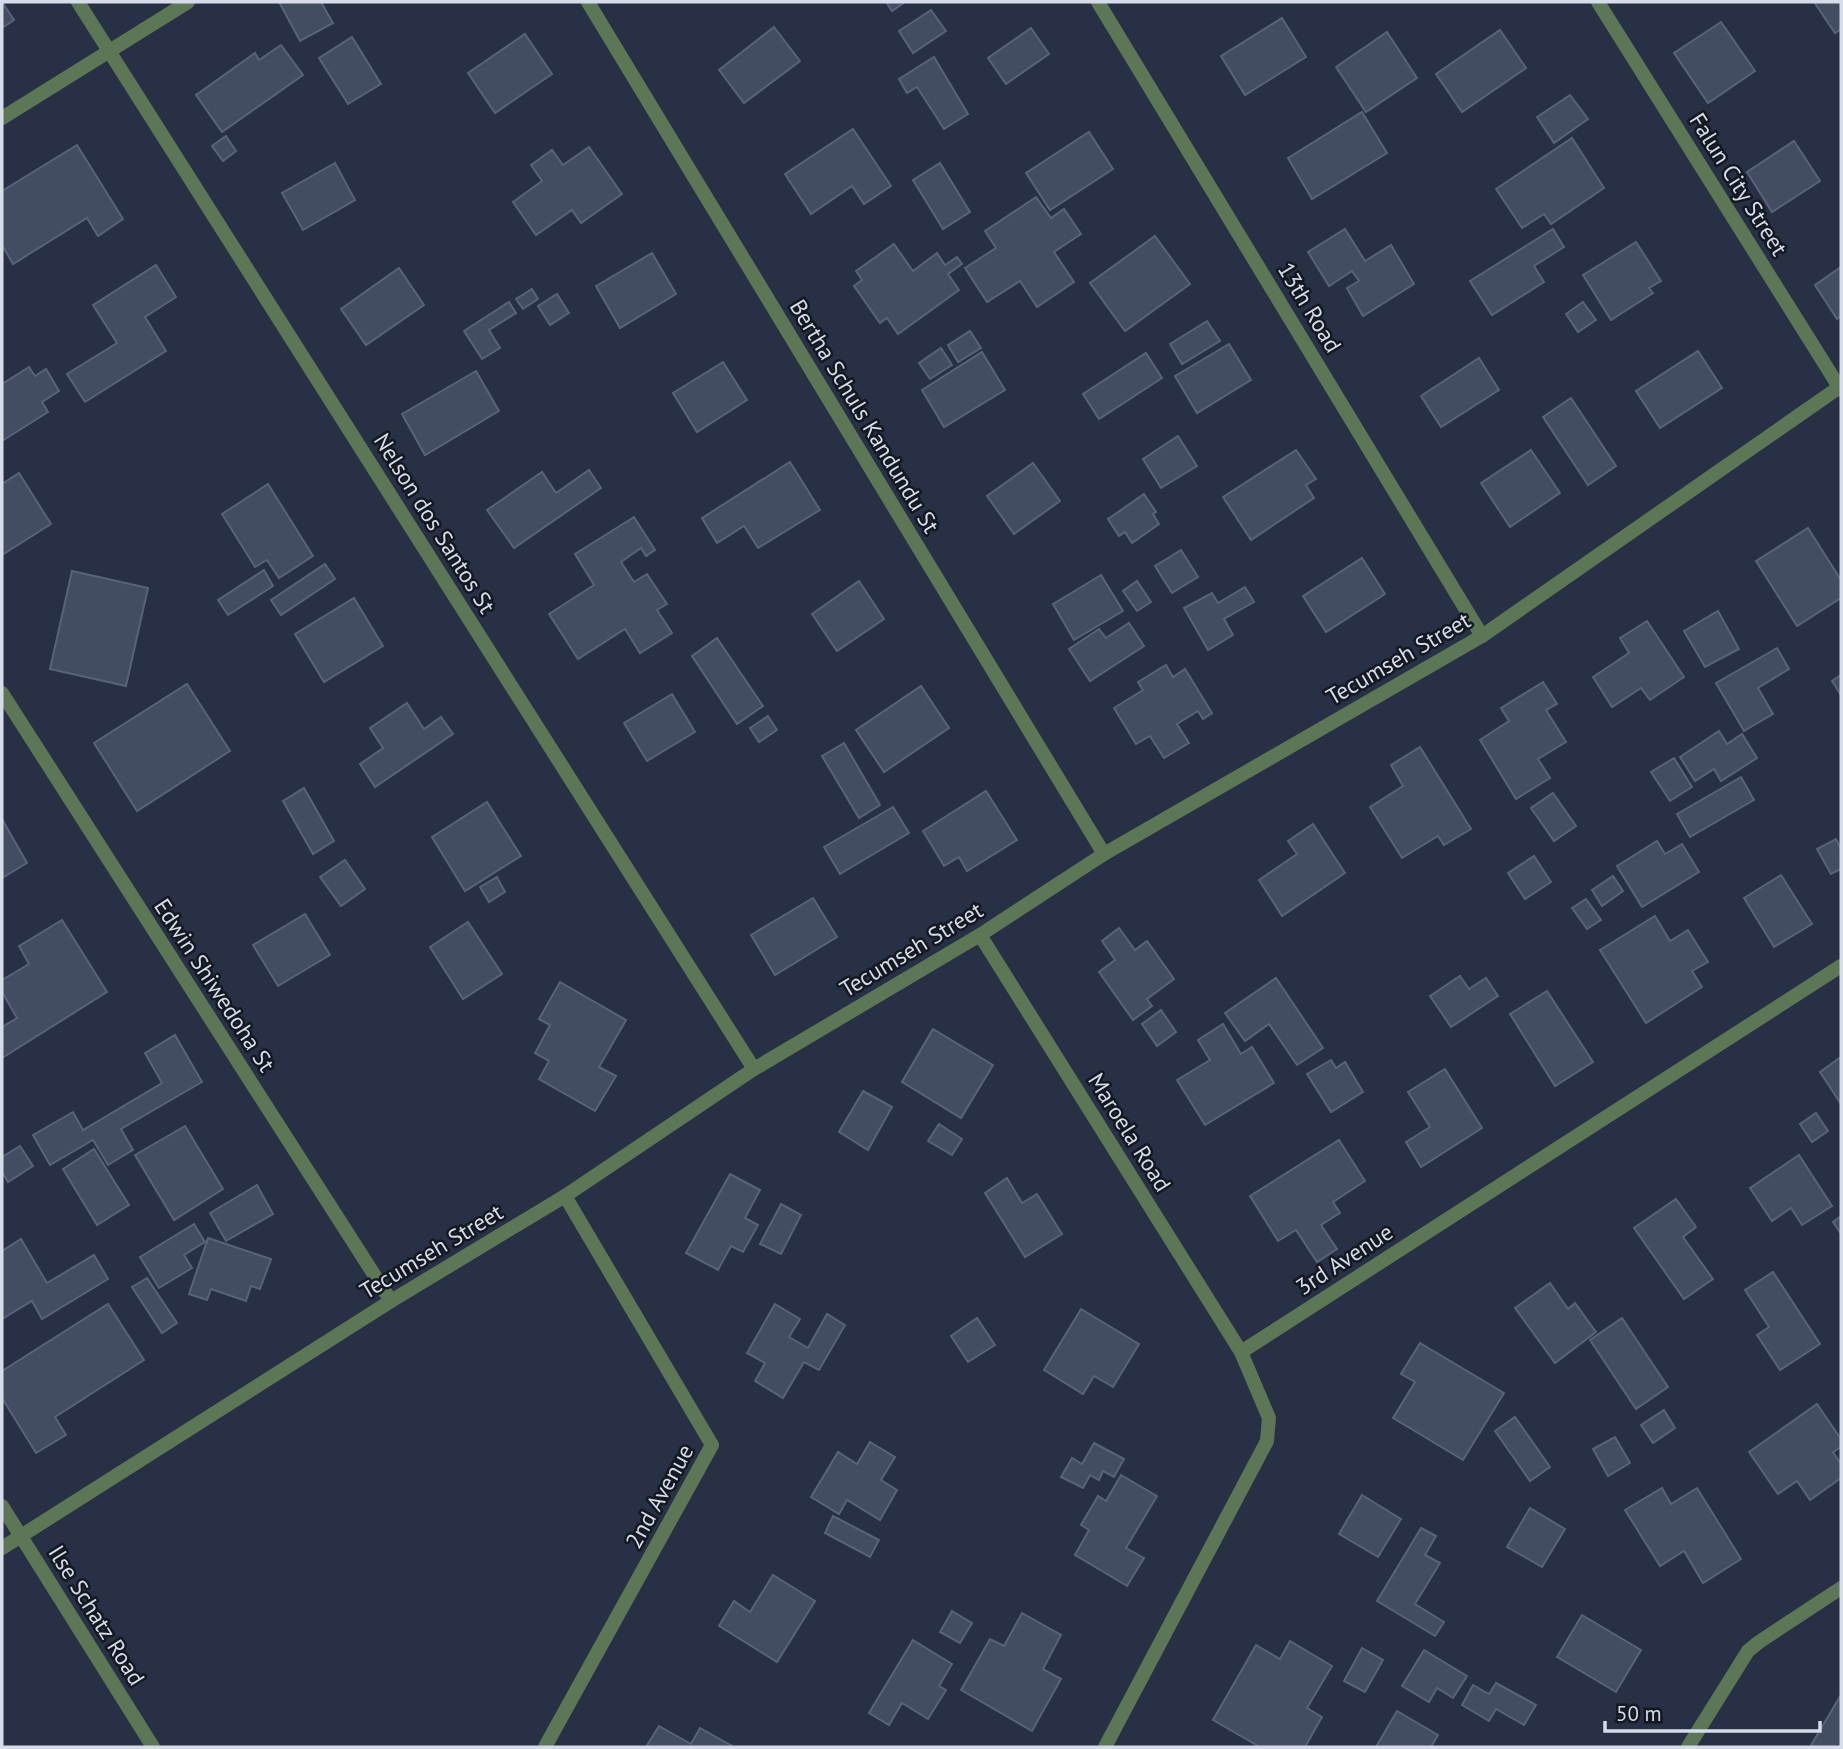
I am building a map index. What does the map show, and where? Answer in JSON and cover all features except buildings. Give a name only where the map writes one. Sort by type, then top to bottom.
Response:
[{"type":"street","name":"Nelson dos Santos St","points":[[78,2],[754,1069]]},
{"type":"street","points":[[2,118],[188,2]]},
{"type":"street","name":"Bertha Schuls Kandundu St","points":[[588,2],[1104,854]]},
{"type":"street","name":"13th Road","points":[[1098,2],[1482,636]]},
{"type":"street","name":"Falun City Street","points":[[1598,2],[1841,388]]},
{"type":"street","name":"Tecumseh Street","points":[[2,1548],[391,1301],[565,1196],[754,1069],[980,935],[1104,854],[1482,636],[1841,388]]},
{"type":"street","name":"Edwin Shiwedoha St","points":[[2,693],[391,1301]]},
{"type":"street","name":"Maroela Road","points":[[980,935],[1241,1352]]},
{"type":"street","name":"3rd Avenue","points":[[1241,1352],[1841,966]]},
{"type":"street","name":"2nd Avenue","points":[[545,1747],[712,1445],[565,1196]]},
{"type":"street","points":[[1105,1747],[1267,1441],[1269,1418],[1241,1352]]},
{"type":"street","name":"Ilse Schatz Road","points":[[2,1506],[153,1747]]},
{"type":"street","points":[[1688,1747],[1748,1651],[1841,1588]]}]
